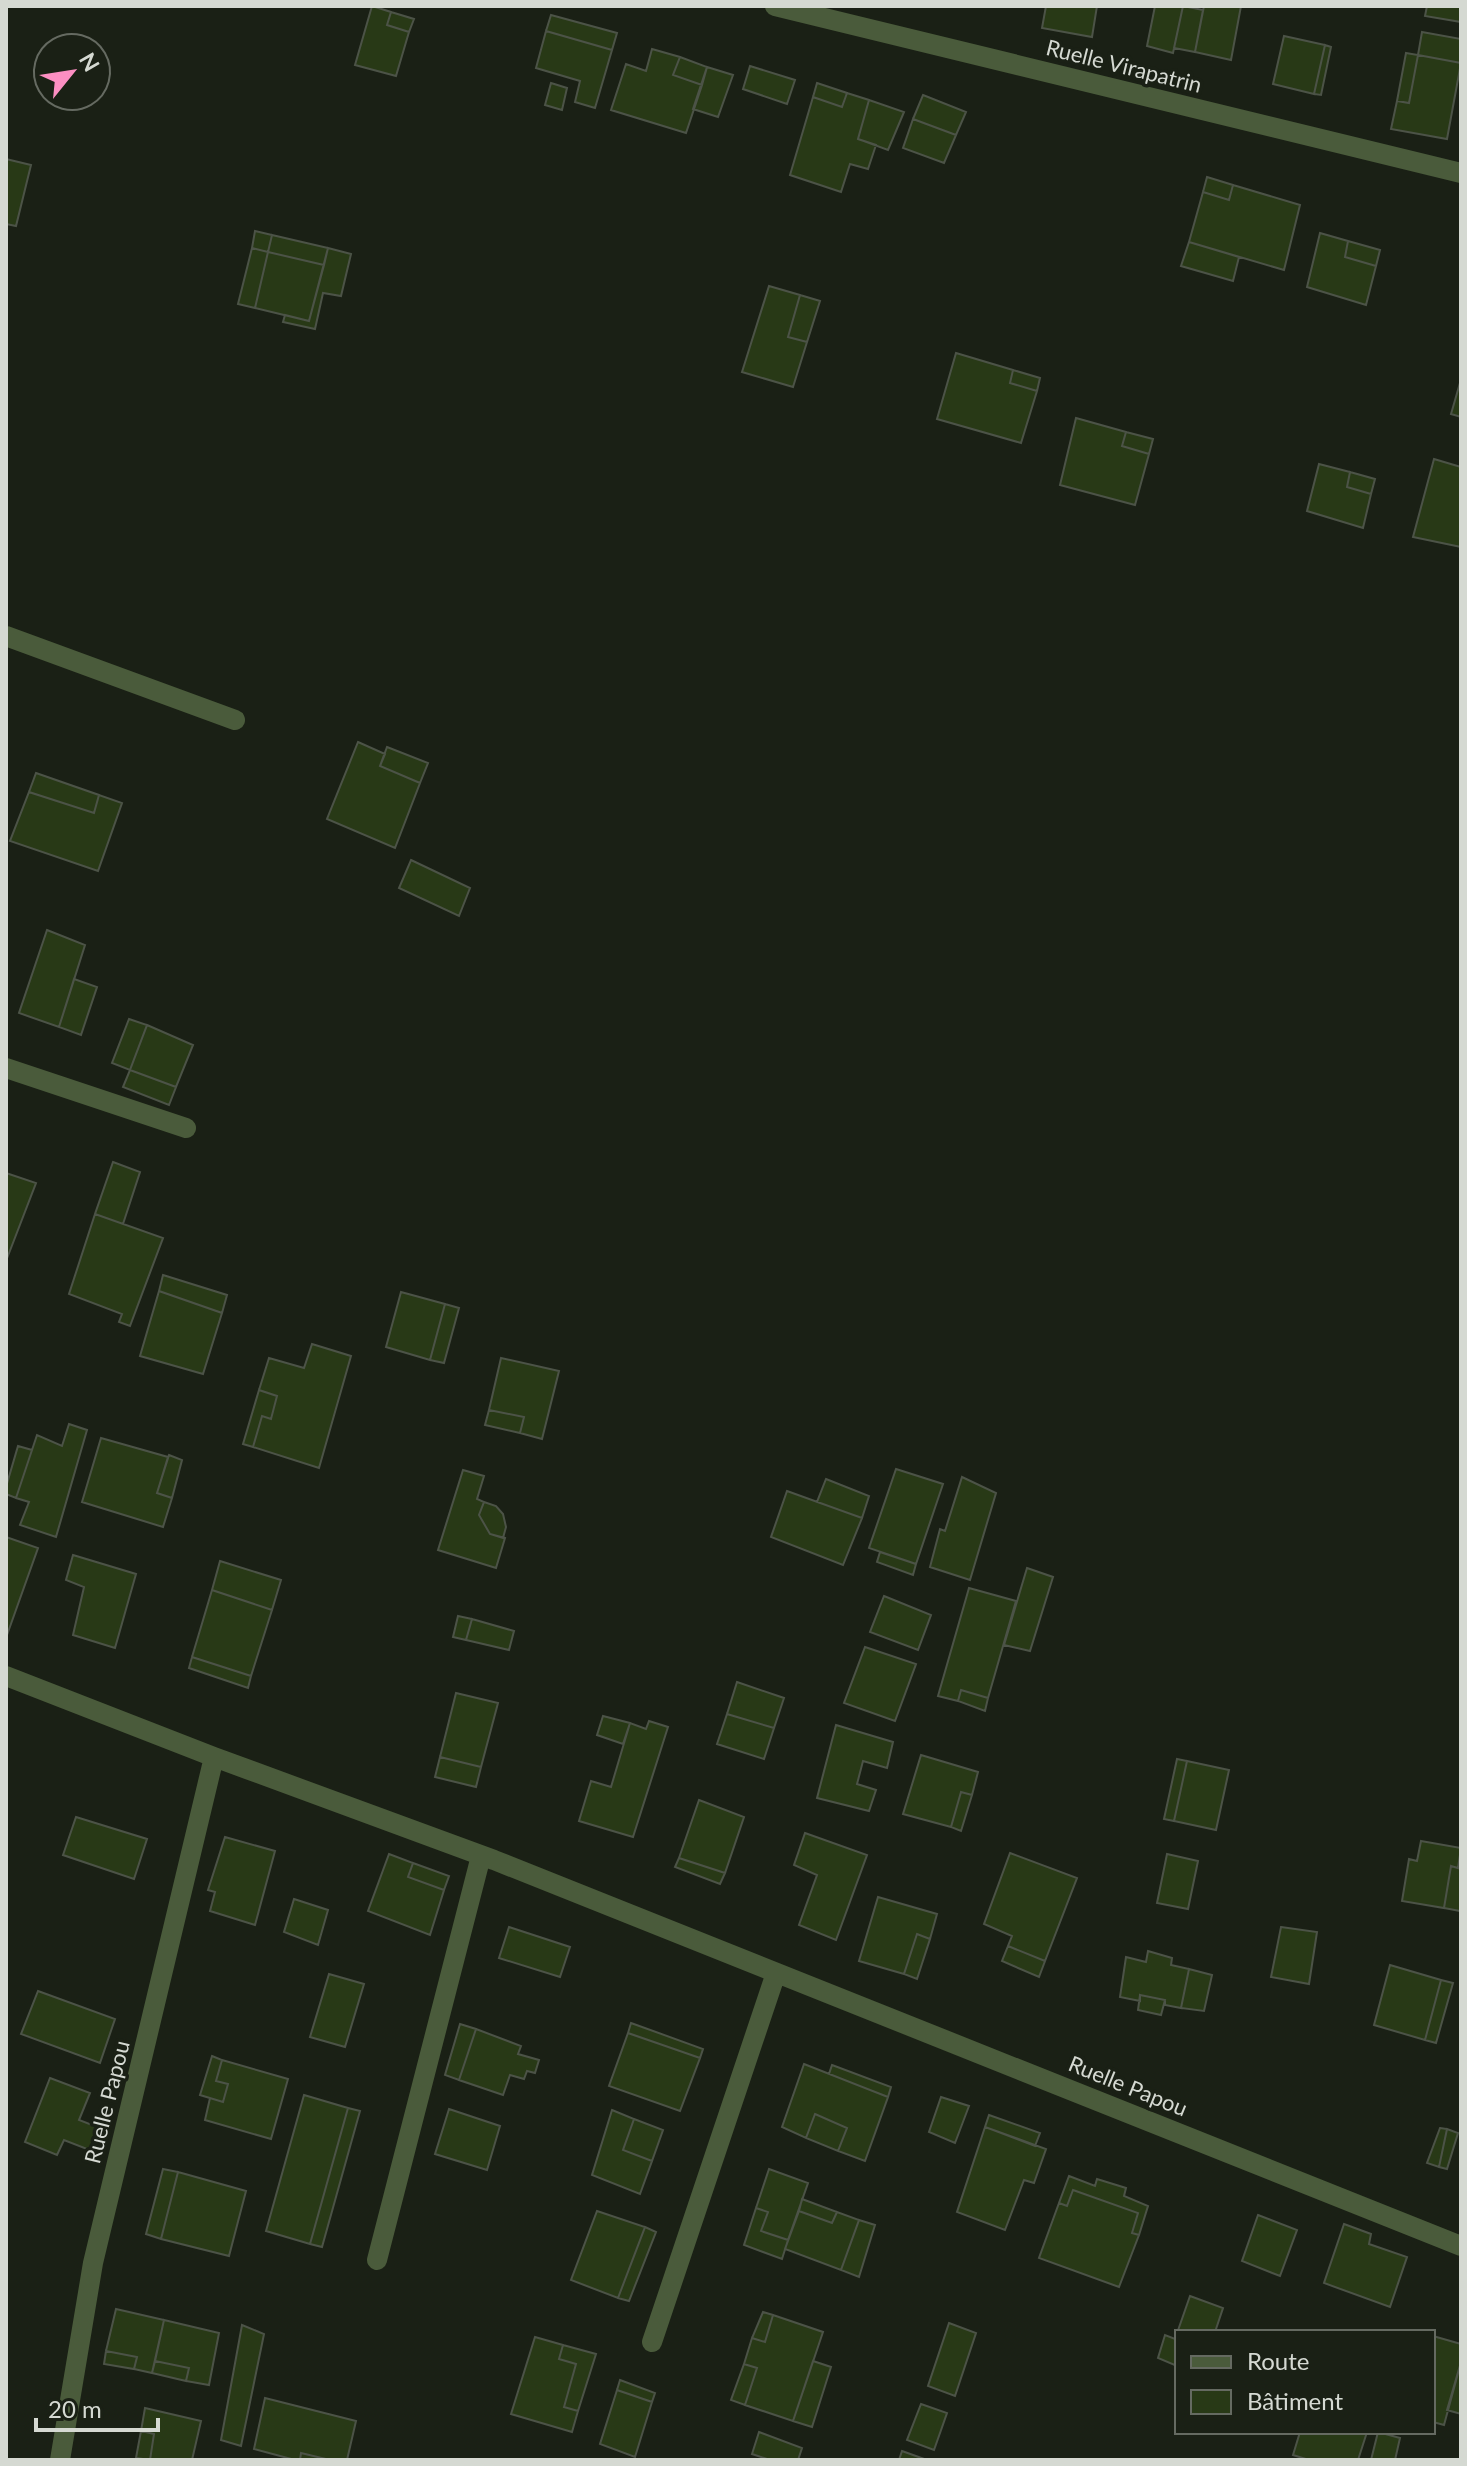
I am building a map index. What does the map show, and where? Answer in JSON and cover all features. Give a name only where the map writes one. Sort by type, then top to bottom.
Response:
[{"type":"street","name":"Ruelle Virapatrin","points":[[775,6],[1461,173]]},
{"type":"street","points":[[6,636],[235,720]]},
{"type":"street","points":[[6,1068],[186,1128]]},
{"type":"street","name":"Ruelle Papou","points":[[6,1676],[481,1856],[1461,2246]]},
{"type":"street","name":"Ruelle Papou","points":[[60,2460],[93,2263],[214,1757]]},
{"type":"street","points":[[377,2260],[481,1856]]},
{"type":"street","points":[[652,2342],[776,1973]]},
{"type":"building","points":[[372,6],[391,12],[387,25],[409,32],[396,76],[355,65]]},
{"type":"building","points":[[1046,6],[1097,6],[1092,37],[1042,28]]},
{"type":"building","points":[[1155,6],[1183,6],[1173,53],[1147,46]]},
{"type":"building","points":[[1183,6],[1203,10],[1195,52],[1174,48]]},
{"type":"building","points":[[1204,6],[1241,6],[1231,60],[1195,52]]},
{"type":"building","points":[[1427,6],[1461,6],[1461,22],[1425,16]]},
{"type":"building","points":[[391,12],[414,19],[409,32],[387,25]]},
{"type":"building","points":[[551,15],[617,33],[612,50],[546,31]]},
{"type":"building","points":[[546,31],[612,50],[595,108],[575,102],[580,81],[536,68]]},
{"type":"building","points":[[1422,32],[1461,39],[1461,63],[1418,55]]},
{"type":"building","points":[[1284,36],[1325,45],[1314,94],[1273,84]]},
{"type":"building","points":[[1325,45],[1331,47],[1321,95],[1314,94]]},
{"type":"building","points":[[652,49],[680,57],[673,75],[702,85],[686,133],[611,110],[626,64],[646,71]]},
{"type":"building","points":[[1406,53],[1418,55],[1409,103],[1397,101]]},
{"type":"building","points":[[1418,55],[1461,63],[1447,139],[1391,129],[1397,101],[1409,103]]},
{"type":"building","points":[[680,57],[707,67],[702,85],[673,75]]},
{"type":"building","points":[[750,66],[795,80],[787,104],[743,89]]},
{"type":"building","points":[[707,67],[733,75],[718,117],[693,109]]},
{"type":"building","points":[[551,83],[567,88],[562,110],[545,105]]},
{"type":"building","points":[[817,83],[847,93],[842,107],[813,97]]},
{"type":"building","points":[[847,93],[869,100],[858,139],[876,145],[868,169],[850,164],[841,192],[790,175],[813,97],[842,107]]},
{"type":"building","points":[[923,95],[966,112],[956,135],[913,119]]},
{"type":"building","points":[[869,100],[904,112],[888,150],[858,139]]},
{"type":"building","points":[[913,119],[956,135],[944,163],[903,148]]},
{"type":"building","points":[[6,159],[31,165],[16,226],[6,224]]},
{"type":"building","points":[[1207,177],[1233,185],[1229,200],[1203,192]]},
{"type":"building","points":[[1233,185],[1300,205],[1284,270],[1189,242],[1203,192],[1229,200]]},
{"type":"building","points":[[255,231],[272,235],[268,252],[252,248]]},
{"type":"building","points":[[1320,233],[1348,241],[1345,257],[1376,266],[1366,305],[1307,287]]},
{"type":"building","points":[[272,235],[328,248],[324,265],[268,252]]},
{"type":"building","points":[[1348,241],[1380,250],[1376,266],[1345,257]]},
{"type":"building","points":[[1189,242],[1239,257],[1233,281],[1181,266]]},
{"type":"building","points":[[252,248],[268,252],[255,308],[238,304]]},
{"type":"building","points":[[328,248],[351,254],[341,296],[323,293],[315,329],[283,322],[285,315],[309,321]]},
{"type":"building","points":[[268,252],[324,265],[309,321],[255,308]]},
{"type":"building","points":[[769,286],[800,295],[788,337],[807,342],[793,387],[742,372]]},
{"type":"building","points":[[800,295],[820,301],[807,342],[788,337]]},
{"type":"building","points":[[956,353],[1013,370],[1010,383],[1037,391],[1021,443],[937,419]]},
{"type":"building","points":[[1013,370],[1040,378],[1037,391],[1010,383]]},
{"type":"building","points":[[1461,384],[1461,417],[1451,414]]},
{"type":"building","points":[[1076,418],[1126,432],[1122,446],[1149,454],[1135,505],[1060,485]]},
{"type":"building","points":[[1126,432],[1153,439],[1149,454],[1122,446]]},
{"type":"building","points":[[1434,459],[1461,467],[1461,547],[1413,537]]},
{"type":"building","points":[[1319,464],[1350,472],[1347,487],[1371,494],[1363,528],[1307,511]]},
{"type":"building","points":[[1350,472],[1375,479],[1371,494],[1347,487]]},
{"type":"building","points":[[358,742],[385,754],[380,766],[420,783],[395,848],[327,819]]},
{"type":"building","points":[[387,747],[428,763],[420,783],[380,766]]},
{"type":"building","points":[[36,773],[99,795],[94,813],[29,792]]},
{"type":"building","points":[[29,792],[94,813],[99,795],[122,803],[98,871],[10,841]]},
{"type":"building","points":[[411,860],[470,888],[459,916],[399,888]]},
{"type":"building","points":[[47,930],[85,945],[59,1027],[19,1013]]},
{"type":"building","points":[[74,979],[97,987],[81,1035],[59,1027]]},
{"type":"building","points":[[129,1019],[147,1025],[130,1070],[112,1063]]},
{"type":"building","points":[[147,1025],[193,1045],[176,1087],[130,1070]]},
{"type":"building","points":[[130,1070],[176,1087],[169,1105],[123,1087]]},
{"type":"building","points":[[113,1162],[140,1172],[123,1224],[95,1214]]},
{"type":"building","points":[[6,1173],[36,1183],[6,1261]]},
{"type":"building","points":[[95,1214],[163,1238],[130,1326],[119,1322],[122,1314],[69,1294]]},
{"type":"building","points":[[163,1275],[227,1295],[222,1313],[159,1291]]},
{"type":"building","points":[[159,1291],[222,1313],[203,1374],[140,1356]]},
{"type":"building","points":[[401,1292],[445,1304],[430,1360],[386,1347]]},
{"type":"building","points":[[445,1304],[459,1308],[444,1363],[430,1360]]},
{"type":"building","points":[[312,1344],[351,1356],[319,1468],[253,1447],[262,1416],[271,1419],[277,1396],[259,1390],[269,1358],[304,1368]]},
{"type":"building","points":[[501,1358],[559,1371],[542,1439],[520,1433],[524,1417],[489,1410]]},
{"type":"building","points":[[259,1390],[277,1396],[271,1419],[262,1416],[253,1447],[243,1444]]},
{"type":"building","points":[[489,1410],[524,1417],[520,1433],[485,1425]]},
{"type":"building","points":[[69,1424],[87,1430],[56,1537],[20,1525],[29,1502],[16,1498],[37,1435],[62,1446]]},
{"type":"building","points":[[101,1438],[168,1457],[157,1493],[172,1498],[163,1527],[82,1502]]},
{"type":"building","points":[[18,1446],[32,1450],[16,1498],[6,1494],[6,1487]]},
{"type":"building","points":[[169,1455],[182,1460],[172,1498],[157,1493]]},
{"type":"building","points":[[896,1469],[943,1484],[916,1564],[869,1548]]},
{"type":"building","points":[[463,1470],[484,1476],[477,1499],[484,1502],[479,1515],[490,1534],[505,1538],[496,1568],[438,1550]]},
{"type":"building","points":[[962,1477],[996,1493],[970,1580],[930,1567],[940,1529],[945,1531]]},
{"type":"building","points":[[826,1479],[869,1496],[862,1518],[817,1502]]},
{"type":"building","points":[[787,1491],[862,1518],[843,1565],[771,1537]]},
{"type":"building","points":[[484,1502],[496,1506],[503,1514],[506,1527],[503,1538],[490,1534],[479,1515]]},
{"type":"building","points":[[6,1537],[38,1548],[7,1635],[6,1634]]},
{"type":"building","points":[[880,1552],[916,1564],[913,1575],[877,1562]]},
{"type":"building","points":[[73,1555],[136,1574],[115,1648],[73,1635],[84,1587],[66,1580]]},
{"type":"building","points":[[220,1561],[281,1580],[272,1610],[212,1590]]},
{"type":"building","points":[[1027,1568],[1053,1577],[1030,1651],[1004,1645]]},
{"type":"building","points":[[969,1588],[1016,1601],[988,1698],[961,1690],[958,1701],[938,1696]]},
{"type":"building","points":[[212,1590],[272,1610],[251,1676],[192,1657]]},
{"type":"building","points":[[884,1596],[931,1615],[918,1650],[870,1632]]},
{"type":"building","points":[[458,1616],[472,1619],[466,1640],[453,1637]]},
{"type":"building","points":[[472,1619],[514,1631],[509,1650],[466,1640]]},
{"type":"building","points":[[865,1647],[916,1664],[895,1721],[844,1703]]},
{"type":"building","points":[[192,1657],[251,1676],[248,1688],[189,1668]]},
{"type":"building","points":[[737,1682],[784,1698],[774,1728],[727,1714]]},
{"type":"building","points":[[961,1690],[988,1698],[985,1711],[958,1701]]},
{"type":"building","points":[[456,1693],[498,1703],[481,1767],[440,1757]]},
{"type":"building","points":[[727,1714],[774,1728],[764,1759],[717,1744]]},
{"type":"building","points":[[603,1716],[630,1723],[623,1744],[597,1735]]},
{"type":"building","points":[[649,1721],[668,1727],[633,1837],[579,1821],[591,1781],[611,1787],[630,1723],[646,1729]]},
{"type":"building","points":[[836,1725],[893,1742],[887,1768],[863,1761],[857,1784],[876,1790],[869,1811],[817,1798]]},
{"type":"building","points":[[921,1755],[978,1772],[972,1795],[961,1792],[951,1827],[903,1814]]},
{"type":"building","points":[[440,1757],[481,1767],[476,1787],[435,1777]]},
{"type":"building","points":[[1177,1759],[1187,1761],[1174,1821],[1164,1819]]},
{"type":"building","points":[[1187,1761],[1229,1770],[1216,1830],[1174,1821]]},
{"type":"building","points":[[961,1792],[972,1795],[961,1831],[951,1827]]},
{"type":"building","points":[[699,1800],[744,1817],[725,1873],[679,1858]]},
{"type":"building","points":[[76,1817],[147,1839],[134,1879],[63,1855]]},
{"type":"building","points":[[805,1833],[867,1855],[836,1940],[799,1925],[817,1875],[794,1865]]},
{"type":"building","points":[[225,1837],[275,1851],[255,1925],[210,1911],[215,1892],[208,1890]]},
{"type":"building","points":[[1421,1841],[1461,1848],[1458,1868],[1451,1866],[1444,1908],[1402,1901],[1409,1859],[1417,1861]]},
{"type":"building","points":[[1010,1853],[1077,1878],[1045,1961],[1008,1946],[1012,1936],[984,1924]]},
{"type":"building","points":[[389,1854],[413,1863],[408,1877],[444,1890],[430,1935],[368,1911]]},
{"type":"building","points":[[1167,1854],[1198,1861],[1188,1909],[1157,1903]]},
{"type":"building","points":[[679,1858],[725,1873],[720,1884],[675,1867]]},
{"type":"building","points":[[413,1863],[449,1876],[444,1890],[408,1877]]},
{"type":"building","points":[[1451,1866],[1461,1869],[1460,1911],[1444,1908]]},
{"type":"building","points":[[878,1897],[937,1914],[930,1939],[917,1934],[904,1974],[859,1961]]},
{"type":"building","points":[[294,1899],[328,1910],[318,1945],[284,1932]]},
{"type":"building","points":[[509,1927],[570,1947],[560,1977],[499,1958]]},
{"type":"building","points":[[1281,1927],[1317,1932],[1309,1984],[1271,1977]]},
{"type":"building","points":[[917,1934],[930,1939],[917,1979],[904,1974]]},
{"type":"building","points":[[1008,1946],[1045,1961],[1039,1977],[1002,1961]]},
{"type":"building","points":[[1148,1951],[1172,1958],[1171,1965],[1189,1969],[1181,2008],[1165,2005],[1165,2000],[1140,1995],[1140,2001],[1120,1997],[1126,1957],[1146,1962]]},
{"type":"building","points":[[1390,1965],[1441,1980],[1425,2040],[1374,2025]]},
{"type":"building","points":[[1189,1969],[1212,1975],[1204,2011],[1181,2008]]},
{"type":"building","points":[[329,1974],[364,1984],[345,2047],[310,2037]]},
{"type":"building","points":[[1441,1980],[1453,1983],[1436,2043],[1425,2040]]},
{"type":"building","points":[[38,1991],[115,2019],[100,2063],[21,2034]]},
{"type":"building","points":[[1140,1995],[1165,2000],[1161,2015],[1138,2010]]},
{"type":"building","points":[[631,2023],[703,2049],[700,2058],[628,2033]]},
{"type":"building","points":[[460,2024],[476,2029],[459,2080],[445,2075]]},
{"type":"building","points":[[476,2029],[521,2046],[518,2054],[539,2060],[535,2073],[527,2071],[524,2079],[510,2075],[503,2095],[459,2080]]},
{"type":"building","points":[[628,2033],[700,2058],[680,2111],[609,2086]]},
{"type":"building","points":[[212,2056],[222,2060],[216,2081],[228,2084],[223,2102],[200,2095]]},
{"type":"building","points":[[222,2060],[288,2079],[271,2139],[205,2120],[210,2098],[223,2102],[228,2084],[216,2081]]},
{"type":"building","points":[[804,2064],[888,2097],[865,2161],[838,2151],[847,2128],[815,2114],[806,2138],[782,2127]]},
{"type":"building","points":[[832,2065],[891,2087],[888,2097],[829,2074]]},
{"type":"building","points":[[50,2078],[90,2093],[79,2120],[100,2128],[92,2151],[64,2140],[57,2155],[25,2142]]},
{"type":"building","points":[[304,2095],[348,2108],[310,2244],[266,2231]]},
{"type":"building","points":[[941,2097],[969,2106],[955,2143],[929,2132]]},
{"type":"building","points":[[348,2108],[360,2111],[322,2247],[310,2244]]},
{"type":"building","points":[[449,2109],[500,2126],[487,2170],[435,2154]]},
{"type":"building","points":[[612,2110],[634,2119],[623,2150],[652,2161],[640,2194],[592,2175]]},
{"type":"building","points":[[815,2114],[847,2128],[838,2151],[806,2138]]},
{"type":"building","points":[[989,2115],[1040,2133],[1035,2146],[985,2127]]},
{"type":"building","points":[[634,2119],[663,2130],[652,2161],[623,2150]]},
{"type":"building","points":[[985,2127],[1046,2149],[1034,2183],[1024,2180],[1005,2230],[957,2212]]},
{"type":"building","points":[[1440,2128],[1447,2129],[1439,2167],[1427,2163]]},
{"type":"building","points":[[1447,2129],[1458,2133],[1447,2169],[1439,2167]]},
{"type":"building","points":[[163,2169],[178,2172],[161,2239],[146,2234]]},
{"type":"building","points":[[769,2169],[808,2183],[788,2240],[761,2231],[768,2212],[756,2208]]},
{"type":"building","points":[[178,2172],[246,2191],[229,2256],[161,2239]]},
{"type":"building","points":[[1069,2176],[1095,2186],[1097,2179],[1126,2188],[1124,2196],[1148,2206],[1139,2235],[1132,2233],[1138,2213],[1073,2190],[1067,2206],[1059,2203]]},
{"type":"building","points":[[1073,2190],[1138,2213],[1132,2233],[1139,2235],[1119,2287],[1039,2258],[1059,2203],[1067,2206]]},
{"type":"building","points":[[802,2199],[837,2212],[832,2223],[799,2211]]},
{"type":"building","points":[[756,2208],[768,2212],[761,2231],[788,2240],[782,2259],[744,2245]]},
{"type":"building","points":[[597,2211],[645,2227],[618,2298],[571,2280]]},
{"type":"building","points":[[799,2211],[832,2223],[837,2212],[859,2220],[841,2270],[785,2249]]},
{"type":"building","points":[[1258,2215],[1297,2230],[1280,2276],[1242,2261]]},
{"type":"building","points":[[859,2220],[875,2225],[859,2277],[841,2270]]},
{"type":"building","points":[[1344,2224],[1371,2234],[1369,2244],[1407,2257],[1390,2307],[1324,2283]]},
{"type":"building","points":[[645,2227],[656,2232],[629,2301],[618,2298]]},
{"type":"building","points":[[1190,2296],[1223,2308],[1216,2330],[1178,2330]]},
{"type":"building","points":[[116,2309],[164,2320],[152,2373],[134,2369],[137,2357],[106,2351]]},
{"type":"building","points":[[763,2312],[773,2315],[765,2342],[752,2338]]},
{"type":"building","points":[[773,2315],[823,2332],[793,2421],[745,2405],[757,2368],[744,2364],[752,2338],[765,2342]]},
{"type":"building","points":[[164,2320],[219,2333],[209,2385],[186,2381],[189,2368],[155,2361]]},
{"type":"building","points":[[949,2323],[976,2333],[955,2396],[928,2386]]},
{"type":"building","points":[[242,2325],[264,2334],[241,2446],[221,2440]]},
{"type":"building","points":[[1165,2335],[1175,2339],[1175,2365],[1158,2358]]},
{"type":"building","points":[[535,2337],[563,2345],[559,2359],[576,2364],[564,2407],[578,2411],[572,2432],[511,2414]]},
{"type":"building","points":[[1435,2337],[1461,2344],[1461,2362],[1444,2425],[1435,2423]]},
{"type":"building","points":[[563,2345],[596,2354],[578,2411],[564,2407],[576,2364],[559,2359]]},
{"type":"building","points":[[106,2351],[137,2357],[134,2369],[104,2364]]},
{"type":"building","points":[[155,2361],[189,2368],[186,2381],[152,2373]]},
{"type":"building","points":[[813,2361],[831,2367],[812,2427],[793,2421]]},
{"type":"building","points":[[1461,2362],[1461,2414],[1447,2410]]},
{"type":"building","points":[[744,2364],[757,2368],[745,2405],[731,2400]]},
{"type":"building","points":[[620,2380],[655,2393],[652,2402],[617,2390]]},
{"type":"building","points":[[617,2390],[652,2402],[635,2457],[600,2444]]},
{"type":"building","points":[[265,2398],[356,2421],[347,2460],[330,2460],[301,2453],[300,2460],[295,2460],[254,2449]]},
{"type":"building","points":[[921,2404],[947,2413],[934,2450],[907,2440]]},
{"type":"building","points":[[145,2408],[201,2421],[192,2460],[150,2460],[154,2434],[141,2431]]},
{"type":"building","points":[[141,2431],[154,2434],[150,2460],[136,2458]]},
{"type":"building","points":[[759,2432],[802,2448],[798,2460],[770,2460],[752,2454]]},
{"type":"building","points":[[1299,2434],[1366,2434],[1358,2460],[1309,2460],[1293,2455]]},
{"type":"building","points":[[1378,2434],[1400,2438],[1395,2460],[1371,2460]]},
{"type":"building","points":[[902,2451],[927,2460],[899,2460]]},
{"type":"building","points":[[301,2453],[330,2460],[300,2460]]}]
